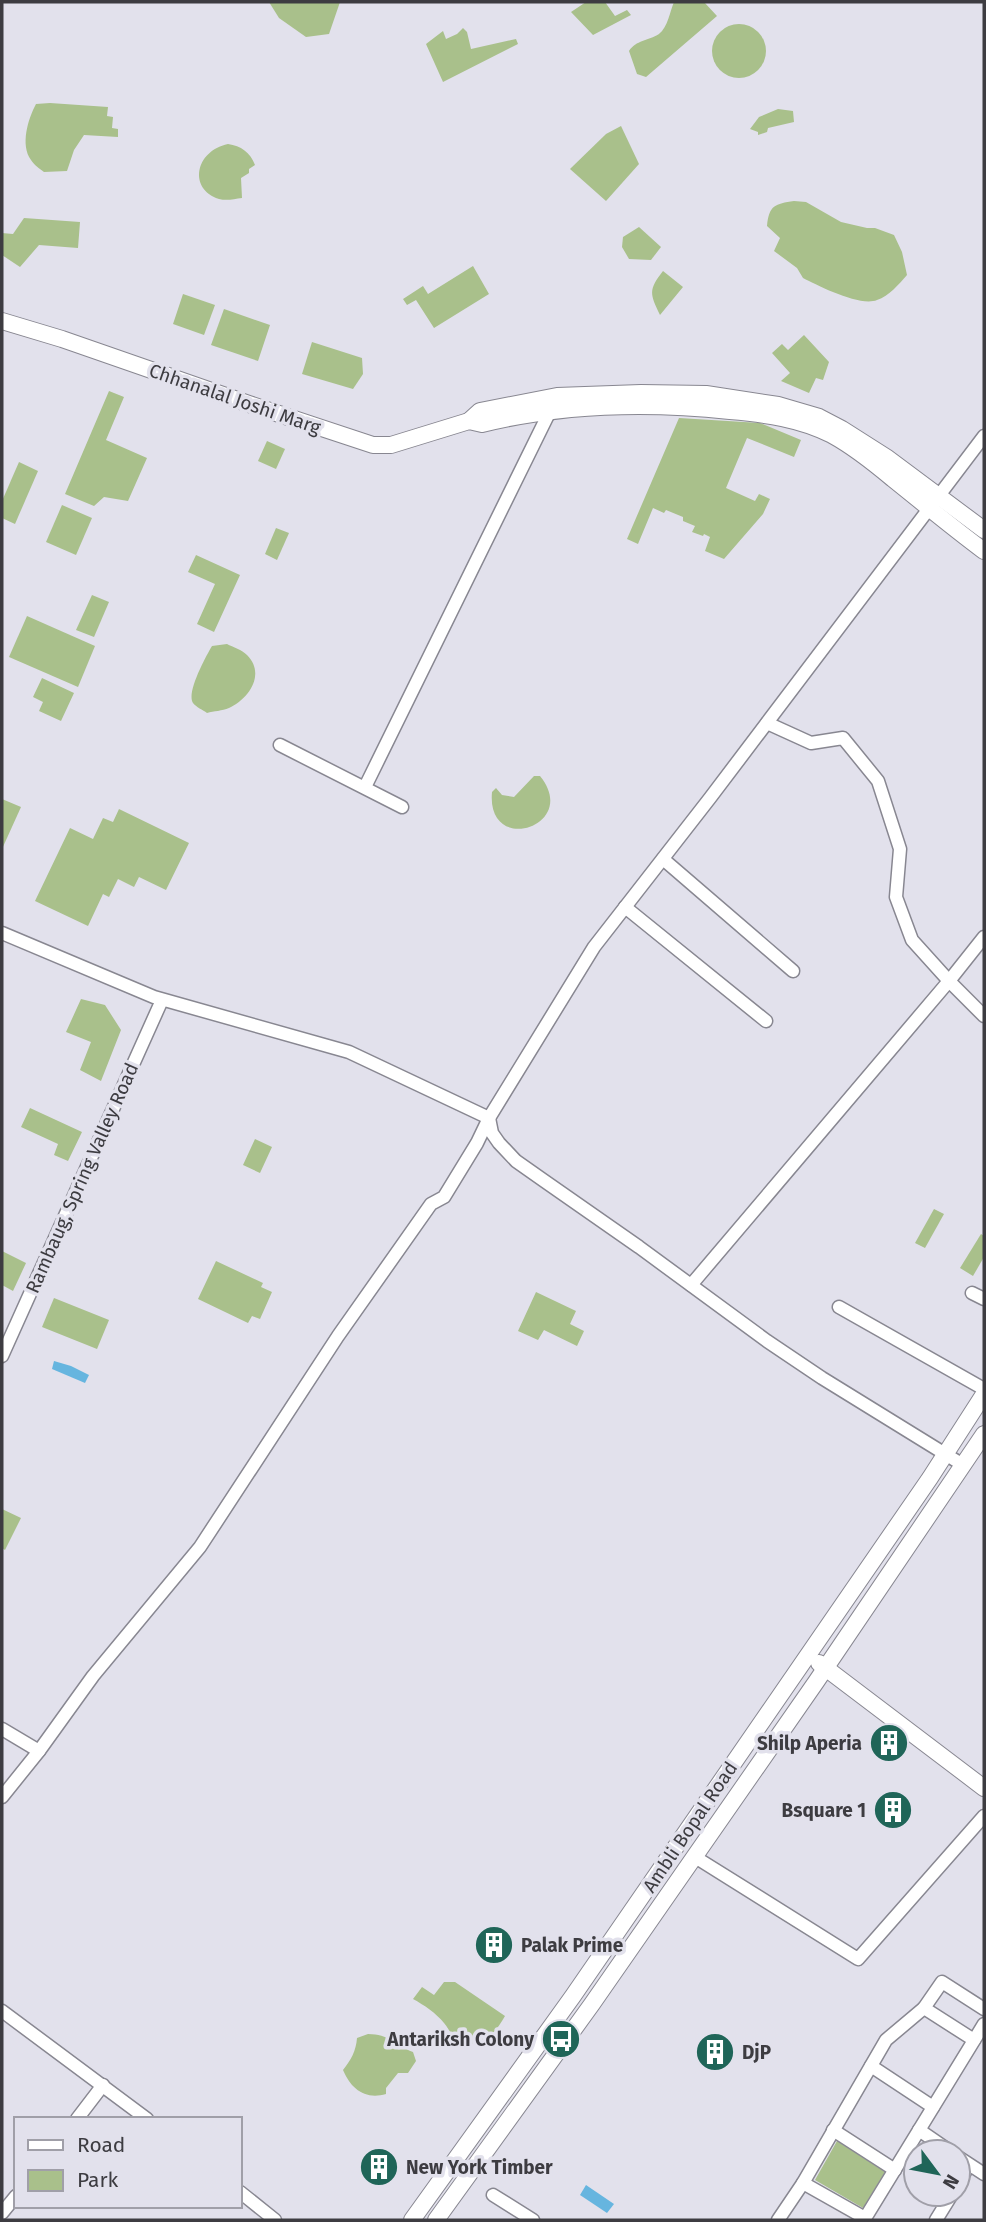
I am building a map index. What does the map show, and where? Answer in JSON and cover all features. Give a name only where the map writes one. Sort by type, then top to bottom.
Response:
[{"type":"street","name":"Chhanalal Joshi Marg","points":[[2,321],[62,339],[364,443],[391,445],[469,421],[480,411],[557,396],[706,394],[778,405],[869,446],[934,502],[984,551]]},
{"type":"street","name":"Chhanalal Joshi Marg","points":[[469,421],[482,424],[550,411],[614,405],[685,406],[816,422]]},
{"type":"street","points":[[365,787],[550,411]]},
{"type":"street","points":[[2,1797],[93,1676],[200,1547],[346,1325],[431,1204],[444,1197],[594,947],[984,436]]},
{"type":"street","name":"Chhanalal Joshi Marg","points":[[934,502],[984,530]]},
{"type":"street","points":[[767,723],[811,743],[843,738],[878,781],[900,849],[896,897],[912,940],[984,1016]]},
{"type":"street","points":[[280,745],[402,807]]},
{"type":"street","points":[[663,859],[793,971]]},
{"type":"street","points":[[625,907],[766,1021]]},
{"type":"street","points":[[2,933],[162,1000],[349,1052],[489,1118]]},
{"type":"street","points":[[691,1285],[984,937]]},
{"type":"street","name":"Rambaug, Spring Valley Road","points":[[2,1356],[162,1000]]},
{"type":"street","points":[[489,1118],[492,1132],[516,1161],[789,1356],[963,1465]]},
{"type":"street","points":[[972,1293],[984,1299]]},
{"type":"street","points":[[839,1307],[984,1392]]},
{"type":"street","name":"Ambli Bopal Road","points":[[412,2220],[573,1996],[945,1454],[984,1392]]},
{"type":"street","name":"Ambli Bopal Road","points":[[436,2220],[695,1857],[984,1434]]},
{"type":"street","points":[[808,1655],[984,1788]]},
{"type":"street","points":[[2,1729],[39,1751]]},
{"type":"street","points":[[695,1857],[858,1959],[984,1816]]},
{"type":"street","points":[[778,2220],[803,2183],[886,2040],[924,2008],[942,1982],[984,2009]]},
{"type":"street","points":[[924,2008],[974,2040]]},
{"type":"street","points":[[2,2011],[145,2117]]},
{"type":"street","points":[[914,2138],[984,2024]]},
{"type":"street","points":[[871,2066],[933,2107]]},
{"type":"street","points":[[79,2117],[103,2085]]},
{"type":"street","points":[[833,2130],[895,2170]]},
{"type":"street","points":[[919,2130],[931,2138]]},
{"type":"street","points":[[803,2183],[865,2219],[902,2159]]},
{"type":"street","points":[[242,2194],[275,2220]]},
{"type":"street","points":[[493,2195],[533,2220]]},
{"type":"street","points":[[2,2214],[14,2199]]},
{"type":"green space","points":[[269,2],[340,2],[329,34],[306,37],[279,18]]},
{"type":"green space","points":[[586,2],[605,2],[615,16],[627,10],[631,15],[593,35],[571,12]]},
{"type":"green space","points":[[674,2],[704,2],[717,16],[646,77],[637,74],[629,51],[662,31]]},
{"type":"green space","points":[[739,24],[758,32],[766,51],[758,70],[739,78],[720,70],[712,51],[720,32]]},
{"type":"green space","points":[[463,28],[467,32],[471,49],[516,39],[518,44],[443,82],[426,44],[443,31],[446,39]]},
{"type":"green space","points":[[36,104],[108,107],[107,116],[113,117],[112,128],[118,129],[118,137],[84,135],[74,150],[67,171],[44,172],[31,160],[26,140],[28,124]]},
{"type":"green space","points":[[778,109],[793,111],[794,122],[768,128],[767,132],[758,135],[758,132],[750,129],[759,117]]},
{"type":"green space","points":[[621,126],[639,164],[606,201],[570,169],[606,134]]},
{"type":"green space","points":[[228,144],[244,150],[255,165],[241,178],[242,198],[225,200],[209,194],[203,187],[200,170],[208,154]]},
{"type":"green space","points":[[794,201],[806,202],[841,222],[875,228],[894,235],[902,252],[907,275],[886,296],[870,301],[840,295],[803,278],[797,268],[774,251],[780,238],[767,226],[769,214],[774,207]]},
{"type":"green space","points":[[24,218],[80,222],[78,248],[39,245],[20,267],[2,255],[2,233],[13,234]]},
{"type":"green space","points":[[639,227],[661,247],[651,260],[629,259],[622,247],[623,237]]},
{"type":"green space","points":[[473,266],[489,294],[434,328],[416,300],[407,305],[403,299],[423,286],[428,294]]},
{"type":"green space","points":[[663,271],[683,287],[660,315],[652,292]]},
{"type":"green space","points":[[183,294],[215,305],[204,335],[173,324]]},
{"type":"green space","points":[[224,309],[270,325],[258,361],[211,345]]},
{"type":"green space","points":[[804,335],[829,362],[823,380],[816,378],[809,393],[781,381],[790,373],[772,353],[782,344],[788,350]]},
{"type":"green space","points":[[312,342],[362,358],[363,374],[353,389],[302,374]]},
{"type":"green space","points":[[109,391],[124,397],[106,440],[147,458],[128,501],[104,497],[94,506],[65,494]]},
{"type":"green space","points":[[679,418],[760,423],[801,440],[794,457],[747,438],[726,488],[755,501],[759,494],[770,499],[763,514],[724,559],[705,551],[710,537],[692,532],[695,526],[666,510],[664,513],[653,508],[638,544],[627,539]]},
{"type":"green space","points":[[267,441],[285,449],[276,469],[258,461]]},
{"type":"green space","points":[[19,462],[38,471],[15,524],[2,518],[2,501]]},
{"type":"green space","points":[[62,505],[92,518],[76,555],[46,542]]},
{"type":"green space","points":[[276,528],[289,533],[277,560],[265,554]]},
{"type":"green space","points":[[196,555],[240,575],[214,632],[197,624],[215,584],[188,572]]},
{"type":"green space","points":[[92,595],[109,602],[94,637],[76,630]]},
{"type":"green space","points":[[27,616],[95,646],[78,687],[9,657]]},
{"type":"green space","points":[[227,644],[240,650],[253,662],[253,685],[236,704],[207,713],[193,703],[194,683],[212,646]]},
{"type":"green space","points":[[42,678],[74,693],[61,721],[39,711],[43,702],[33,697]]},
{"type":"green space","points":[[534,776],[540,776],[549,794],[549,809],[541,820],[529,827],[515,829],[503,824],[494,812],[492,792],[496,788],[502,795],[514,797]]},
{"type":"green space","points":[[2,799],[21,807],[2,849]]},
{"type":"green space","points":[[119,809],[189,843],[166,890],[139,877],[134,887],[118,879],[109,897],[103,894],[88,926],[35,901],[70,828],[93,839],[103,818],[113,822]]},
{"type":"green space","points":[[81,999],[105,1005],[121,1030],[101,1081],[80,1070],[91,1042],[66,1032]]},
{"type":"green space","points":[[30,1108],[82,1132],[68,1161],[54,1155],[58,1144],[21,1127]]},
{"type":"green space","points":[[255,1139],[272,1147],[260,1173],[243,1165]]},
{"type":"green space","points":[[934,1209],[944,1214],[925,1248],[915,1243]]},
{"type":"green space","points":[[981,1234],[984,1236],[984,1257],[973,1276],[960,1268]]},
{"type":"green space","points":[[2,1251],[26,1263],[13,1291],[2,1285]]},
{"type":"green space","points":[[216,1261],[263,1283],[261,1287],[272,1292],[260,1319],[252,1316],[248,1323],[198,1299]]},
{"type":"green space","points":[[536,1292],[576,1311],[570,1324],[584,1331],[577,1346],[544,1330],[538,1340],[518,1331]]},
{"type":"green space","points":[[54,1298],[109,1320],[97,1349],[42,1327]]},
{"type":"green space","points":[[2,1509],[21,1518],[5,1550],[2,1548]]},
{"type":"green space","points":[[444,1982],[455,1982],[505,2016],[484,2041],[470,2044],[462,2041],[452,2034],[434,2013],[413,1999],[422,1987],[434,1995]]},
{"type":"green space","points":[[368,2034],[387,2038],[413,2052],[416,2061],[408,2073],[398,2073],[386,2088],[386,2094],[365,2094],[350,2083],[343,2070],[353,2055],[357,2038]]},
{"type":"green space","points":[[837,2141],[885,2172],[863,2208],[815,2180]]},
{"type":"water","points":[[54,1361],[89,1375],[85,1383],[52,1369]]},
{"type":"water","points":[[586,2185],[614,2204],[607,2213],[580,2195]]},
{"type":"place","name":"Shilp Aperia","points":[[889,1743]]},
{"type":"place","name":"Bsquare 1","points":[[893,1810]]},
{"type":"place","name":"Palak Prime","points":[[494,1945]]},
{"type":"place","name":"Antariksh Colony","points":[[561,2039]]},
{"type":"place","name":"DjP","points":[[715,2052]]},
{"type":"place","name":"New York Timber","points":[[379,2167]]}]
